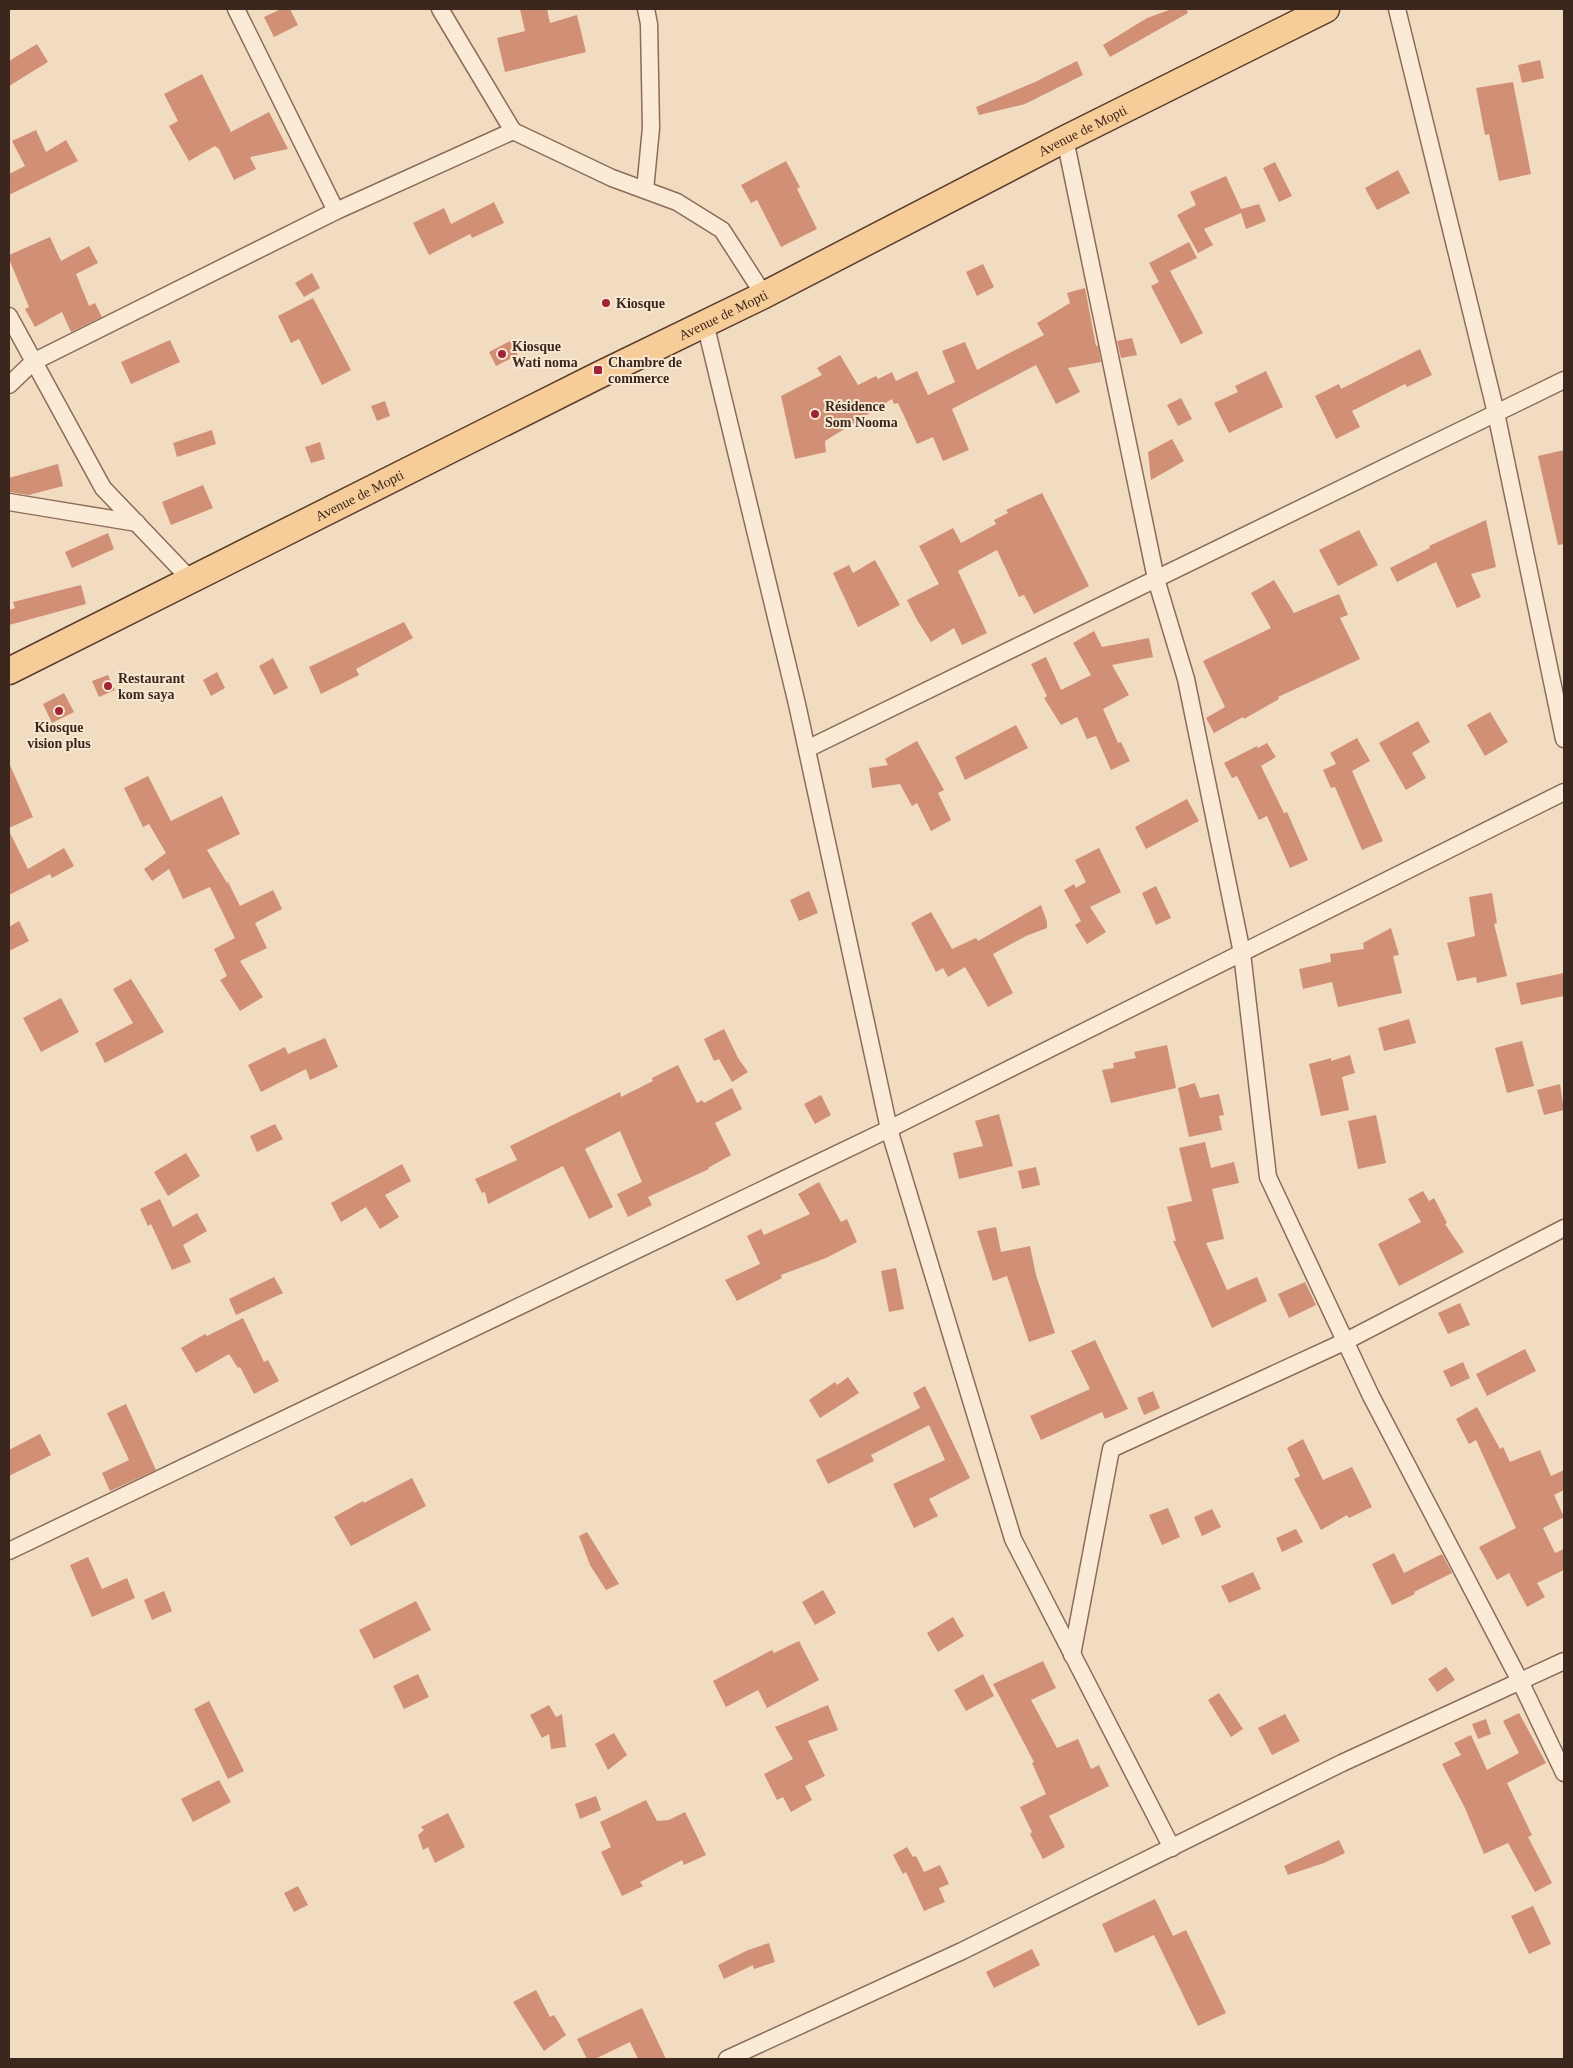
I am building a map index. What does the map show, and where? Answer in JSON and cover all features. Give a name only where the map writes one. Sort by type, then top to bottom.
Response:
[{"type":"main road","name":"Avenue de Mopti","points":[[9,671],[705,322],[764,295],[1065,139],[1326,9]]},
{"type":"street","points":[[236,9],[336,211]]},
{"type":"street","points":[[440,9],[513,131],[612,178],[677,202],[722,230],[764,295]]},
{"type":"street","points":[[645,190],[651,128],[649,24],[646,9]]},
{"type":"street","points":[[1397,9],[1496,413],[1564,739]]},
{"type":"street","points":[[9,385],[34,362],[336,211],[513,131]]},
{"type":"street","points":[[1065,139],[1156,579],[1186,679],[1242,953],[1268,1177],[1371,1396],[1520,1681],[1564,1773]]},
{"type":"street","points":[[9,316],[103,488],[190,579]]},
{"type":"street","points":[[705,322],[807,749],[889,1129],[1013,1539],[1172,1848]]},
{"type":"street","points":[[807,749],[1564,380]]},
{"type":"street","points":[[9,502],[137,523]]},
{"type":"street","points":[[9,1551],[889,1129],[1564,792]]},
{"type":"street","points":[[1072,1655],[1111,1449],[1346,1340],[1564,1228]]},
{"type":"street","points":[[727,2059],[962,1951],[1342,1764],[1564,1661]]},
{"type":"building","points":[[281,9],[290,9],[298,25],[274,37],[264,17]]},
{"type":"building","points":[[520,9],[547,9],[550,23],[577,15],[586,52],[505,72],[497,38],[525,31]]},
{"type":"building","points":[[1172,9],[1186,9],[1188,13],[1110,57],[1103,45],[1147,18]]},
{"type":"building","points":[[37,44],[48,62],[9,86],[9,61]]},
{"type":"building","points":[[1540,60],[1544,78],[1522,83],[1518,65]]},
{"type":"building","points":[[1077,61],[1083,75],[1025,104],[979,115],[976,107],[1035,82]]},
{"type":"building","points":[[202,74],[231,132],[269,112],[288,149],[250,157],[256,169],[234,180],[219,149],[215,146],[189,161],[169,126],[178,121],[164,94]]},
{"type":"building","points":[[1513,82],[1531,174],[1499,181],[1489,134],[1485,135],[1476,88]]},
{"type":"building","points":[[36,130],[46,152],[66,140],[78,161],[9,195],[9,174],[25,166],[12,141]]},
{"type":"building","points":[[786,161],[800,187],[797,189],[817,229],[781,247],[757,200],[751,203],[741,185]]},
{"type":"building","points":[[1275,162],[1292,196],[1279,202],[1263,168]]},
{"type":"building","points":[[1398,170],[1410,193],[1377,210],[1365,188]]},
{"type":"building","points":[[1226,176],[1241,209],[1259,204],[1266,221],[1246,229],[1241,213],[1204,229],[1213,245],[1198,253],[1177,215],[1196,205],[1190,192]]},
{"type":"building","points":[[494,202],[504,223],[472,238],[470,234],[429,255],[413,223],[444,208],[451,224]]},
{"type":"building","points":[[50,237],[61,261],[89,246],[98,263],[76,274],[89,306],[95,303],[102,317],[71,332],[62,312],[35,327],[25,309],[29,307],[9,259],[9,255]]},
{"type":"building","points":[[1189,242],[1197,258],[1170,271],[1203,333],[1181,344],[1151,286],[1159,282],[1149,263]]},
{"type":"building","points":[[983,264],[994,287],[977,296],[966,272]]},
{"type":"building","points":[[312,273],[320,288],[304,297],[295,283]]},
{"type":"building","points":[[1085,288],[1096,346],[1098,346],[1101,362],[1068,368],[1080,392],[1056,404],[1036,365],[952,409],[969,450],[943,461],[933,437],[917,444],[898,403],[894,404],[892,399],[825,441],[826,452],[795,459],[781,396],[822,375],[817,368],[840,355],[858,385],[876,376],[878,379],[892,372],[896,381],[917,371],[928,395],[955,382],[942,351],[965,342],[977,370],[1044,335],[1037,323],[1070,303],[1067,293]]},
{"type":"building","points":[[313,298],[351,370],[322,385],[299,339],[291,343],[278,316]]},
{"type":"building","points":[[1132,338],[1137,355],[1121,358],[1117,341]]},
{"type":"building","points":[[170,340],[180,362],[131,384],[121,362]]},
{"type":"building","points":[[510,341],[518,355],[496,366],[489,352]]},
{"type":"building","points":[[1420,349],[1432,375],[1407,387],[1405,384],[1352,411],[1360,427],[1336,439],[1315,396],[1339,384],[1341,389]]},
{"type":"building","points":[[1266,371],[1283,407],[1229,433],[1214,403],[1238,392],[1235,386]]},
{"type":"building","points":[[1181,398],[1192,419],[1178,426],[1167,405]]},
{"type":"building","points":[[385,401],[390,416],[377,421],[371,406]]},
{"type":"building","points":[[212,430],[216,444],[177,457],[173,443]]},
{"type":"building","points":[[1172,439],[1184,461],[1151,480],[1148,452]]},
{"type":"building","points":[[320,442],[325,459],[311,463],[305,447]]},
{"type":"building","points":[[1564,450],[1564,544],[1558,545],[1538,456]]},
{"type":"building","points":[[58,464],[63,486],[29,495],[9,492],[9,478]]},
{"type":"building","points":[[203,485],[213,508],[171,525],[162,502]]},
{"type":"building","points":[[1042,493],[1089,586],[1034,614],[1024,595],[1019,597],[997,550],[958,571],[987,633],[962,645],[954,628],[931,642],[907,600],[939,584],[919,546],[953,528],[961,543],[996,524],[994,520],[1008,513],[1006,510]]},
{"type":"building","points":[[1486,520],[1496,567],[1471,574],[1481,597],[1457,608],[1436,562],[1397,582],[1390,568],[1430,548],[1429,546]]},
{"type":"building","points":[[1359,530],[1378,565],[1338,586],[1319,550]]},
{"type":"building","points":[[108,533],[114,549],[72,568],[65,552]]},
{"type":"building","points":[[875,560],[900,605],[858,627],[833,573],[849,565],[853,573]]},
{"type":"building","points":[[1274,580],[1294,613],[1339,594],[1348,615],[1340,618],[1360,659],[1278,697],[1279,699],[1244,719],[1243,717],[1214,733],[1206,718],[1225,707],[1203,661],[1271,628],[1251,593]]},
{"type":"building","points":[[81,585],[86,604],[9,625],[9,610],[15,608],[13,602]]},
{"type":"building","points":[[404,622],[413,638],[356,669],[359,675],[321,694],[309,667]]},
{"type":"building","points":[[1094,631],[1102,647],[1149,638],[1153,657],[1112,665],[1129,695],[1103,709],[1118,743],[1121,742],[1130,761],[1111,770],[1096,736],[1087,739],[1077,717],[1061,725],[1044,698],[1047,696],[1031,664],[1046,657],[1061,690],[1091,675],[1073,643]]},
{"type":"building","points":[[273,658],[288,688],[274,695],[259,666]]},
{"type":"building","points":[[217,672],[225,688],[211,696],[203,680]]},
{"type":"building","points":[[108,675],[115,690],[99,697],[92,681]]},
{"type":"building","points":[[64,693],[74,712],[52,723],[43,704]]},
{"type":"building","points":[[1490,712],[1508,742],[1485,756],[1467,725]]},
{"type":"building","points":[[1418,721],[1430,742],[1412,753],[1426,778],[1406,790],[1379,743]]},
{"type":"building","points":[[1016,725],[1028,748],[965,780],[955,757]]},
{"type":"building","points":[[1357,738],[1370,761],[1352,771],[1383,841],[1362,850],[1335,787],[1331,788],[1323,770],[1336,764],[1330,753]]},
{"type":"building","points":[[917,741],[944,790],[938,793],[951,820],[931,831],[917,803],[912,806],[900,784],[872,788],[869,768],[888,765],[885,759]]},
{"type":"building","points":[[1267,743],[1276,757],[1261,766],[1284,813],[1287,812],[1308,860],[1290,868],[1267,816],[1259,820],[1237,776],[1232,778],[1224,763]]},
{"type":"building","points":[[9,763],[33,817],[9,828]]},
{"type":"building","points":[[148,776],[171,821],[222,796],[240,834],[207,850],[228,882],[240,906],[273,890],[282,909],[255,923],[267,948],[240,961],[263,997],[240,1011],[220,980],[227,976],[214,949],[235,938],[210,887],[183,899],[169,869],[152,881],[144,869],[166,853],[149,824],[143,827],[124,788]]},
{"type":"building","points":[[1187,799],[1199,821],[1146,849],[1135,827]]},
{"type":"building","points":[[9,831],[28,869],[64,848],[74,866],[52,878],[50,874],[9,895]]},
{"type":"building","points":[[1099,848],[1121,892],[1090,907],[1106,932],[1087,944],[1075,925],[1081,921],[1064,890],[1074,884],[1076,888],[1086,882],[1075,860]]},
{"type":"building","points":[[1156,886],[1171,918],[1156,925],[1142,893]]},
{"type":"building","points":[[809,891],[818,913],[799,921],[790,900]]},
{"type":"building","points":[[1492,893],[1497,923],[1494,924],[1507,976],[1477,983],[1476,977],[1457,981],[1447,943],[1475,936],[1469,897]]},
{"type":"building","points":[[1041,905],[1047,922],[1047,928],[1026,936],[993,954],[1013,993],[988,1007],[965,967],[948,977],[943,968],[936,972],[911,923],[931,912],[952,949],[976,938],[978,941]]},
{"type":"building","points":[[19,921],[29,941],[9,951],[9,927]]},
{"type":"building","points":[[1391,928],[1399,955],[1393,956],[1402,993],[1338,1007],[1332,982],[1303,989],[1299,969],[1331,962],[1330,954],[1364,949],[1363,943]]},
{"type":"building","points":[[1564,973],[1564,996],[1521,1005],[1516,983]]},
{"type":"building","points":[[131,979],[164,1032],[105,1063],[95,1043],[133,1023],[113,989]]},
{"type":"building","points":[[61,998],[79,1032],[41,1052],[23,1018]]},
{"type":"building","points":[[1409,1019],[1416,1043],[1384,1051],[1378,1028]]},
{"type":"building","points":[[724,1029],[738,1058],[748,1072],[732,1082],[719,1059],[714,1061],[704,1039]]},
{"type":"building","points":[[325,1038],[338,1067],[310,1080],[306,1069],[261,1092],[248,1065],[285,1047],[288,1054]]},
{"type":"building","points":[[1522,1041],[1534,1086],[1507,1093],[1495,1048]]},
{"type":"building","points":[[1167,1045],[1176,1088],[1111,1103],[1102,1070],[1114,1068],[1113,1063],[1136,1058],[1134,1052]]},
{"type":"building","points":[[1350,1055],[1355,1073],[1342,1077],[1349,1110],[1321,1116],[1309,1064],[1331,1058],[1331,1061]]},
{"type":"building","points":[[678,1065],[697,1103],[702,1100],[704,1103],[732,1088],[742,1109],[715,1123],[731,1155],[709,1169],[648,1197],[652,1205],[628,1217],[617,1194],[642,1182],[620,1131],[585,1149],[613,1207],[589,1219],[563,1166],[488,1204],[485,1192],[482,1193],[475,1179],[517,1160],[510,1146],[620,1092],[621,1097],[653,1081],[652,1078]]},
{"type":"building","points":[[1195,1083],[1200,1098],[1219,1094],[1224,1115],[1219,1116],[1222,1130],[1189,1137],[1178,1088]]},
{"type":"building","points":[[1560,1084],[1564,1110],[1544,1115],[1537,1090]]},
{"type":"building","points":[[821,1095],[831,1115],[815,1124],[804,1104]]},
{"type":"building","points":[[999,1114],[1013,1166],[959,1179],[953,1153],[983,1146],[975,1121]]},
{"type":"building","points":[[1376,1115],[1386,1163],[1358,1169],[1348,1121]]},
{"type":"building","points":[[275,1124],[283,1139],[257,1152],[250,1136]]},
{"type":"building","points":[[1205,1142],[1211,1168],[1234,1162],[1239,1183],[1212,1189],[1224,1239],[1206,1243],[1227,1290],[1257,1277],[1267,1301],[1212,1328],[1173,1241],[1176,1241],[1167,1207],[1192,1201],[1179,1148]]},
{"type":"building","points":[[186,1153],[200,1176],[168,1196],[154,1172]]},
{"type":"building","points":[[402,1164],[411,1181],[385,1195],[399,1217],[380,1229],[366,1207],[341,1222],[331,1203]]},
{"type":"building","points":[[1036,1167],[1040,1185],[1022,1189],[1018,1171]]},
{"type":"building","points":[[819,1182],[841,1222],[847,1219],[857,1242],[826,1258],[781,1275],[782,1278],[737,1301],[725,1280],[760,1264],[747,1236],[761,1229],[764,1235],[810,1214],[798,1194]]},
{"type":"building","points":[[1423,1191],[1429,1201],[1434,1198],[1447,1223],[1445,1224],[1464,1252],[1399,1286],[1378,1244],[1421,1222],[1408,1199]]},
{"type":"building","points":[[160,1199],[173,1227],[197,1213],[207,1231],[183,1245],[191,1262],[172,1270],[151,1224],[148,1226],[140,1209]]},
{"type":"building","points":[[996,1227],[1001,1252],[1030,1246],[1036,1275],[1055,1333],[1029,1342],[1007,1276],[993,1281],[977,1231]]},
{"type":"building","points":[[896,1268],[904,1309],[889,1312],[881,1271]]},
{"type":"building","points":[[274,1277],[283,1293],[236,1315],[229,1299]]},
{"type":"building","points":[[1305,1282],[1316,1305],[1289,1318],[1278,1294]]},
{"type":"building","points":[[1460,1303],[1470,1325],[1448,1334],[1438,1313]]},
{"type":"building","points":[[243,1318],[264,1362],[268,1360],[279,1381],[254,1394],[240,1367],[238,1368],[229,1354],[196,1373],[181,1348],[205,1334],[207,1336]]},
{"type":"building","points":[[1095,1340],[1128,1409],[1105,1419],[1102,1412],[1041,1440],[1030,1416],[1090,1389],[1071,1351]]},
{"type":"building","points":[[1525,1349],[1536,1371],[1487,1396],[1476,1374]]},
{"type":"building","points":[[1463,1362],[1470,1378],[1451,1387],[1443,1371]]},
{"type":"building","points":[[848,1377],[859,1393],[820,1418],[809,1400],[835,1382],[837,1385]]},
{"type":"building","points":[[925,1386],[970,1478],[929,1499],[938,1516],[914,1528],[893,1484],[945,1460],[929,1425],[871,1455],[874,1461],[828,1484],[816,1460],[920,1408],[913,1393]]},
{"type":"building","points":[[1153,1391],[1160,1408],[1144,1415],[1137,1398]]},
{"type":"building","points":[[126,1404],[156,1470],[110,1491],[102,1473],[129,1460],[107,1413]]},
{"type":"building","points":[[1477,1407],[1500,1449],[1503,1447],[1510,1462],[1540,1450],[1551,1476],[1564,1470],[1564,1490],[1554,1495],[1564,1517],[1543,1528],[1555,1553],[1564,1549],[1564,1570],[1537,1583],[1545,1597],[1527,1607],[1509,1573],[1497,1580],[1479,1547],[1516,1528],[1476,1440],[1469,1444],[1456,1419]]},
{"type":"building","points":[[40,1434],[51,1455],[9,1476],[9,1450]]},
{"type":"building","points":[[1303,1439],[1323,1480],[1352,1467],[1372,1507],[1349,1518],[1347,1515],[1321,1530],[1294,1479],[1300,1476],[1287,1448]]},
{"type":"building","points":[[412,1478],[426,1506],[351,1546],[334,1517]]},
{"type":"building","points":[[1168,1508],[1180,1537],[1162,1545],[1149,1515]]},
{"type":"building","points":[[1212,1509],[1221,1527],[1202,1536],[1194,1517]]},
{"type":"building","points":[[1296,1529],[1303,1542],[1282,1552],[1276,1538]]},
{"type":"building","points":[[587,1532],[619,1584],[606,1590],[590,1565],[579,1536]]},
{"type":"building","points":[[1394,1553],[1404,1573],[1442,1554],[1452,1573],[1392,1605],[1372,1564]]},
{"type":"building","points":[[88,1557],[102,1589],[127,1578],[135,1598],[92,1617],[70,1565]]},
{"type":"building","points":[[1253,1572],[1261,1589],[1229,1603],[1221,1586]]},
{"type":"building","points":[[823,1590],[836,1613],[815,1625],[802,1602]]},
{"type":"building","points":[[164,1591],[172,1611],[152,1620],[144,1600]]},
{"type":"building","points":[[416,1601],[431,1630],[374,1659],[359,1630]]},
{"type":"building","points":[[953,1617],[964,1636],[938,1652],[927,1633]]},
{"type":"building","points":[[799,1641],[819,1680],[767,1708],[758,1690],[726,1707],[713,1681],[772,1650],[774,1653]]},
{"type":"building","points":[[1043,1661],[1056,1688],[1031,1700],[1057,1748],[1078,1739],[1091,1769],[1099,1765],[1109,1786],[1049,1816],[1065,1847],[1043,1859],[1030,1834],[1032,1832],[1020,1807],[1046,1794],[1032,1763],[1034,1762],[993,1684]]},
{"type":"building","points":[[1446,1667],[1455,1680],[1437,1692],[1428,1679]]},
{"type":"building","points":[[418,1674],[429,1697],[404,1709],[393,1686]]},
{"type":"building","points":[[983,1674],[994,1696],[966,1711],[954,1690]]},
{"type":"building","points":[[1219,1693],[1243,1729],[1231,1737],[1208,1700]]},
{"type":"building","points":[[209,1701],[244,1771],[228,1779],[194,1709]]},
{"type":"building","points":[[549,1705],[556,1717],[562,1714],[566,1747],[551,1749],[549,1734],[542,1738],[530,1715]]},
{"type":"building","points":[[828,1705],[838,1730],[808,1741],[825,1776],[805,1786],[812,1800],[791,1812],[783,1797],[777,1800],[764,1774],[793,1759],[775,1727]]},
{"type":"building","points":[[1519,1713],[1546,1763],[1507,1783],[1532,1835],[1528,1837],[1552,1883],[1535,1892],[1508,1843],[1484,1854],[1465,1808],[1442,1764],[1461,1755],[1454,1743],[1471,1735],[1487,1770],[1519,1753],[1503,1721]]},
{"type":"building","points":[[1285,1714],[1300,1741],[1272,1755],[1258,1728]]},
{"type":"building","points":[[1486,1719],[1491,1734],[1478,1739],[1472,1724]]},
{"type":"building","points":[[614,1733],[627,1755],[608,1770],[595,1744]]},
{"type":"building","points":[[219,1780],[231,1802],[193,1822],[181,1799]]},
{"type":"building","points":[[596,1796],[601,1810],[580,1819],[575,1804]]},
{"type":"building","points":[[646,1800],[657,1821],[669,1820],[685,1812],[706,1855],[684,1865],[682,1860],[640,1882],[643,1886],[622,1896],[601,1852],[611,1847],[600,1822]]},
{"type":"building","points":[[448,1813],[465,1847],[435,1863],[428,1847],[423,1850],[418,1835],[424,1830],[421,1827]]},
{"type":"building","points":[[1339,1840],[1345,1853],[1324,1863],[1288,1875],[1284,1866]]},
{"type":"building","points":[[907,1847],[913,1857],[916,1856],[924,1872],[940,1865],[949,1884],[939,1888],[945,1902],[924,1911],[906,1872],[903,1874],[893,1855]]},
{"type":"building","points":[[298,1886],[308,1905],[294,1912],[284,1893]]},
{"type":"building","points":[[1155,1899],[1173,1936],[1186,1930],[1226,2013],[1198,2026],[1154,1935],[1115,1953],[1102,1924]]},
{"type":"building","points":[[1533,1906],[1551,1944],[1529,1954],[1511,1916]]},
{"type":"building","points":[[769,1943],[775,1962],[754,1969],[753,1965],[724,1979],[718,1965],[748,1950]]},
{"type":"building","points":[[1032,1949],[1040,1965],[994,1988],[986,1972]]},
{"type":"building","points":[[536,1990],[550,2017],[554,2015],[566,2035],[544,2051],[513,2002]]},
{"type":"building","points":[[642,2008],[666,2059],[638,2059],[630,2042],[595,2059],[587,2059],[577,2039]]},
{"type":"place","name":"Kiosque","points":[[606,303]]},
{"type":"place","name":"Kiosque Wati noma","points":[[502,354]]},
{"type":"place","name":"Chambre de commerce","points":[[598,370]]},
{"type":"place","name":"Résidence Som Nooma","points":[[815,414]]},
{"type":"place","name":"Restaurant kom saya","points":[[108,686]]},
{"type":"place","name":"Kiosque vision plus","points":[[59,711]]}]
